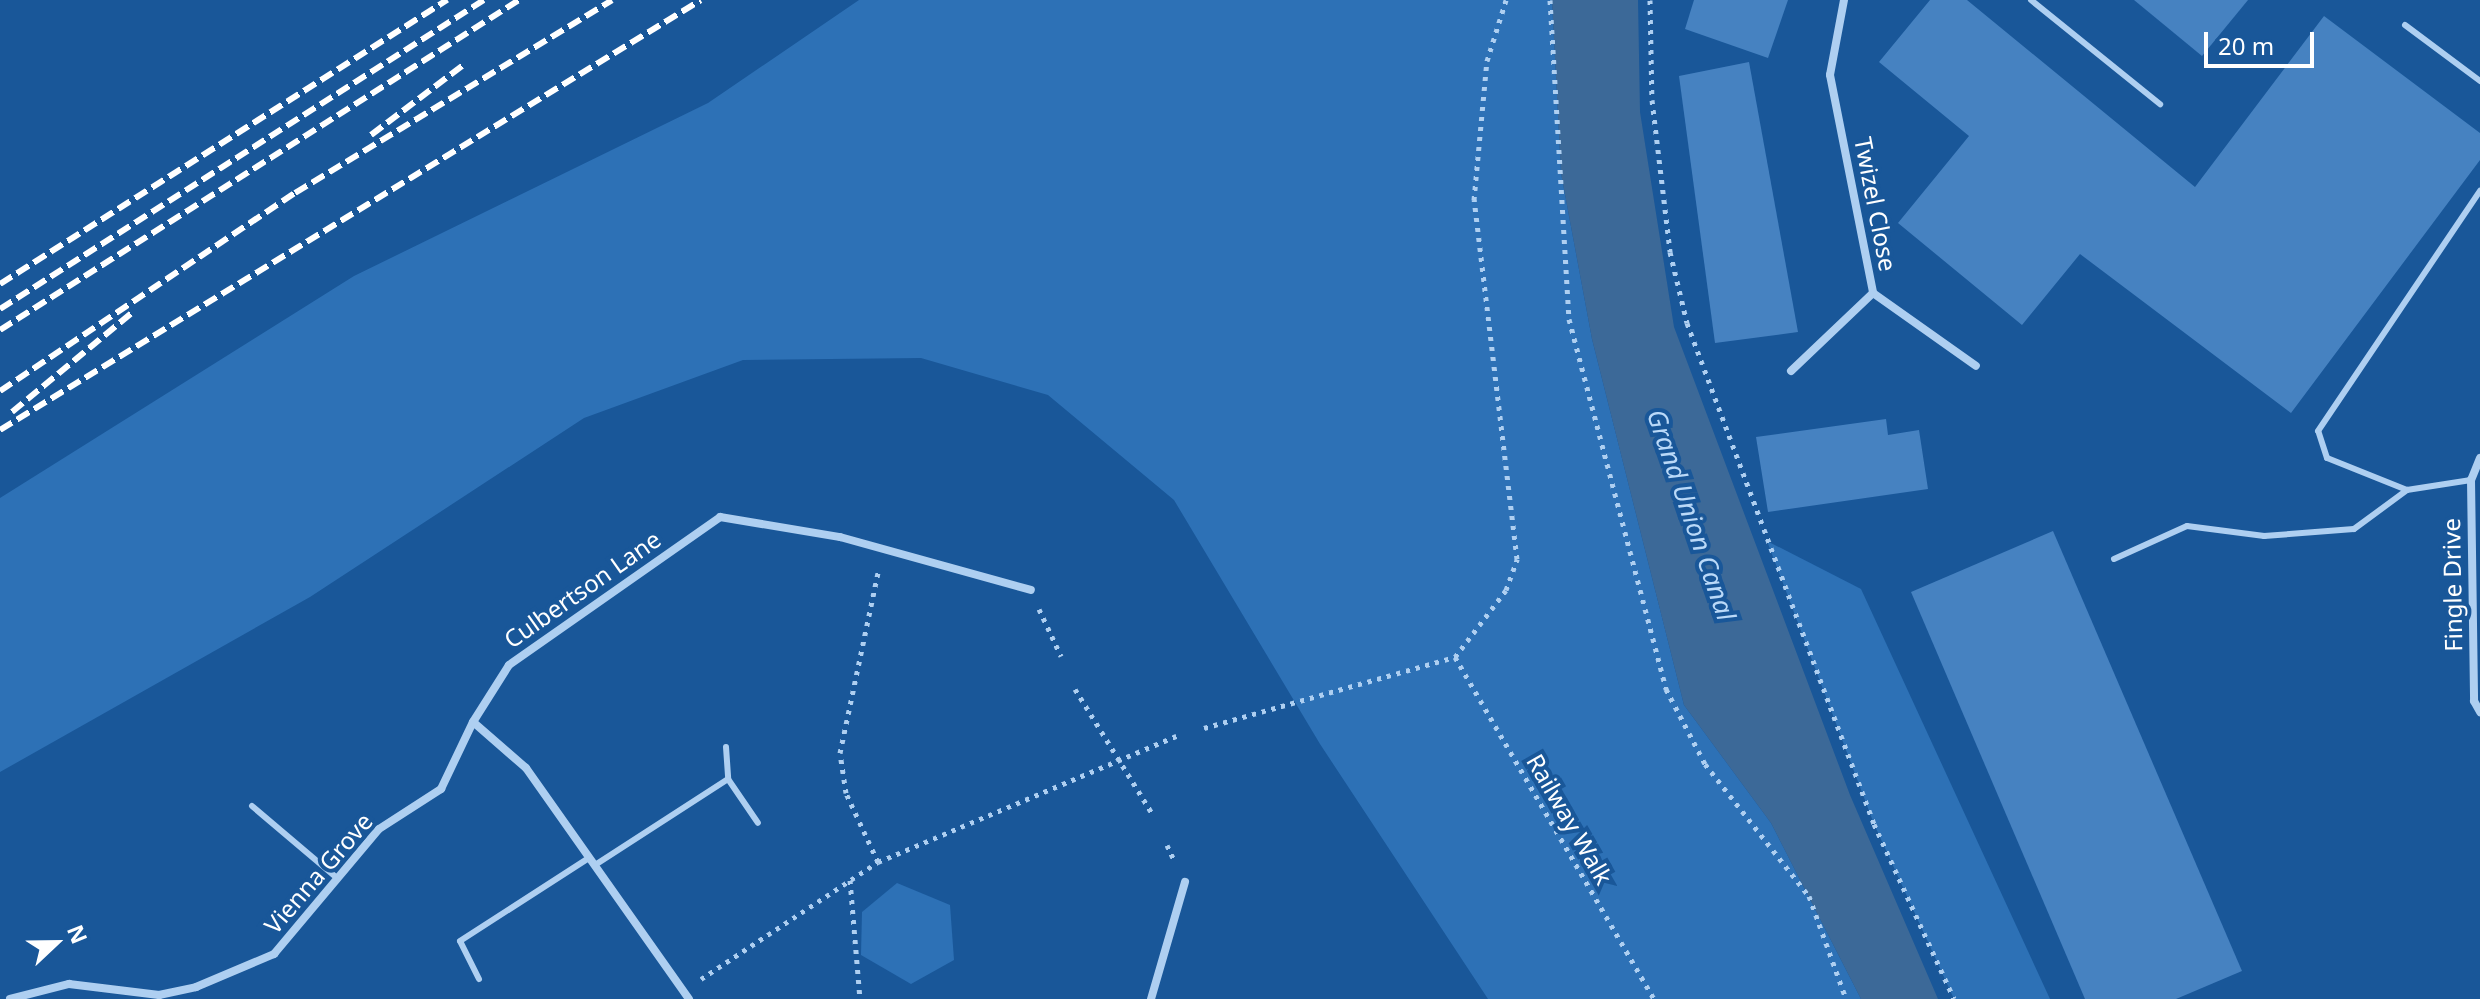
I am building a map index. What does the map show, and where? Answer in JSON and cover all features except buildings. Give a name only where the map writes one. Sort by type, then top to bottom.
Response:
[{"type":"street","name":"Twizel Close","points":[[1844,0],[1830,75],[1873,293],[1976,366]]},
{"type":"street","points":[[1791,371],[1873,293]]},
{"type":"street","name":"Fingle Drive","points":[[2480,458],[2471,480],[2477,701],[2480,712]]},
{"type":"street","name":"Culbertson Lane","points":[[473,722],[509,665],[720,517],[840,537],[1031,590]]},
{"type":"street","points":[[473,722],[526,768],[686,995]]},
{"type":"street","name":"Vienna Grove","points":[[10,999],[69,984],[159,995],[196,987],[274,954],[379,829],[441,789],[473,722]]},
{"type":"street","points":[[1151,999],[1185,882]]},
{"type":"lane","points":[[2031,0],[2160,104]]},
{"type":"lane","points":[[2405,25],[2480,81]]},
{"type":"lane","points":[[2407,490],[2327,458],[2318,431],[2480,191]]},
{"type":"lane","points":[[2114,559],[2187,526],[2264,536],[2354,529],[2407,490],[2471,480]]},
{"type":"lane","points":[[726,747],[728,779],[758,823]]},
{"type":"lane","points":[[479,979],[460,941],[728,779]]},
{"type":"lane","points":[[252,806],[337,878]]},
{"type":"path","points":[[1204,728],[1455,657],[1506,590],[1517,559],[1474,200],[1487,61],[1506,0]]},
{"type":"path","points":[[1550,0],[1569,319],[1666,689],[1705,764],[1809,896],[1846,999]]},
{"type":"path","points":[[1650,0],[1652,100],[1670,252],[1687,323],[1874,824],[1954,999]]},
{"type":"path","points":[[878,862],[846,793],[840,753],[883,551]]},
{"type":"path","points":[[1031,590],[1061,656]]},
{"type":"path","name":"Railway Walk","points":[[1455,657],[1654,999]]},
{"type":"path","points":[[1075,689],[1113,758],[1152,813]]},
{"type":"path","points":[[686,995],[878,862],[1113,758],[1177,736]]},
{"type":"path","points":[[850,880],[860,999]]},
{"type":"shaded area","points":[[859,0],[1552,0],[1561,173],[1592,339],[1684,705],[1771,823],[1861,999],[1488,999],[1320,744],[1174,500],[1048,395],[921,358],[743,360],[584,418],[310,597],[0,772],[0,498],[354,276],[708,103]]},
{"type":"shaded area","points":[[1767,541],[1861,589],[2050,999],[1954,999],[1874,824]]},
{"type":"shaded area","points":[[897,883],[950,905],[954,960],[911,984],[861,955],[862,912]]},
{"type":"water","name":"Grand Union Canal","points":[[1552,0],[1638,0],[1640,112],[1674,327],[1850,795],[1938,999],[1861,999],[1771,823],[1684,705],[1592,339],[1561,173]]},
{"type":"railway","points":[[0,284],[447,0]]},
{"type":"railway","points":[[0,309],[484,0]]},
{"type":"railway","points":[[0,330],[519,0]]},
{"type":"railway","points":[[0,391],[295,193],[612,0]]},
{"type":"railway","points":[[0,430],[701,0]]},
{"type":"railway","points":[[371,135],[466,63]]},
{"type":"railway","points":[[12,412],[133,312]]}]
